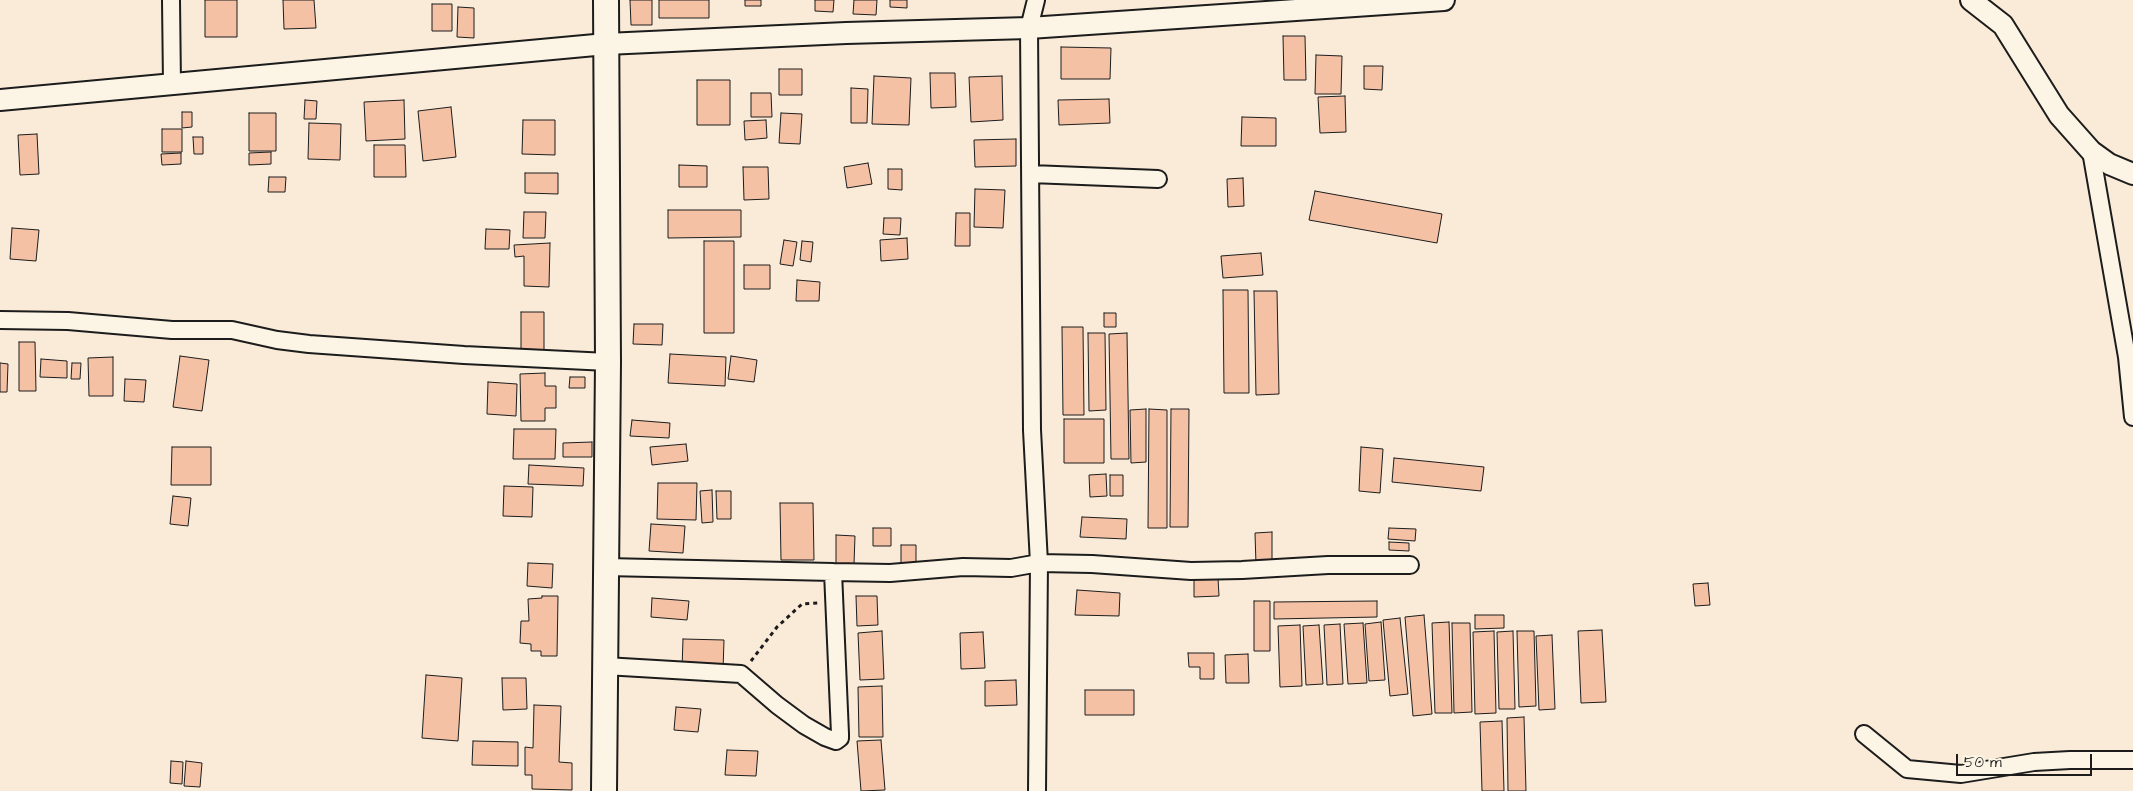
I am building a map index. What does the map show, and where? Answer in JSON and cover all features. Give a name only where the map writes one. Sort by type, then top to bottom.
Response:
[{"type":"main road","points":[[604,791],[608,362],[606,0]]},
{"type":"street","points":[[171,0],[172,84]]},
{"type":"street","points":[[1036,0],[1029,28],[1032,174],[1032,430],[1040,563],[1037,791]]},
{"type":"street","points":[[0,100],[606,44],[846,33],[1029,28],[1444,0]]},
{"type":"street","points":[[1971,0],[2002,25],[2060,115],[2091,151],[2109,164],[2133,174]]},
{"type":"street","points":[[2091,151],[2127,357],[2133,417]]},
{"type":"street","points":[[1032,174],[1158,179]]},
{"type":"street","points":[[0,320],[68,321],[172,330],[232,330],[277,340],[309,344],[464,355],[608,362]]},
{"type":"street","points":[[606,567],[890,573],[963,568],[1011,568],[1040,563],[1092,564],[1191,571],[1328,565],[1410,565]]},
{"type":"street","points":[[605,666],[741,674],[777,705],[804,724],[824,737],[833,741],[838,740],[840,734],[832,572]]},
{"type":"street","points":[[1864,734],[1907,769],[1961,774],[2034,762],[2133,760]]},
{"type":"path","points":[[741,674],[778,627],[802,604],[834,602]]},
{"type":"building","points":[[205,0],[237,0],[237,37],[205,37]]},
{"type":"building","points":[[283,0],[314,0],[316,28],[284,29]]},
{"type":"building","points":[[630,0],[652,0],[652,25],[631,25]]},
{"type":"building","points":[[659,0],[709,0],[709,18],[659,18]]},
{"type":"building","points":[[745,0],[761,0],[761,6],[745,6]]},
{"type":"building","points":[[815,0],[834,0],[833,12],[815,11]]},
{"type":"building","points":[[854,0],[877,0],[876,15],[853,14]]},
{"type":"building","points":[[890,0],[907,0],[907,8],[890,7]]},
{"type":"building","points":[[432,4],[452,4],[452,31],[432,31]]},
{"type":"building","points":[[458,7],[474,8],[474,38],[457,37]]},
{"type":"building","points":[[1283,36],[1305,36],[1306,80],[1284,80]]},
{"type":"building","points":[[1061,47],[1111,48],[1110,79],[1061,79]]},
{"type":"building","points":[[1316,55],[1342,56],[1341,94],[1315,94]]},
{"type":"building","points":[[1364,66],[1383,66],[1382,90],[1364,89]]},
{"type":"building","points":[[779,69],[802,69],[802,95],[779,95]]},
{"type":"building","points":[[930,73],[955,73],[956,107],[931,108]]},
{"type":"building","points":[[874,76],[911,78],[909,125],[872,124]]},
{"type":"building","points":[[1002,76],[1003,120],[971,122],[969,77]]},
{"type":"building","points":[[697,80],[730,80],[730,125],[697,125]]},
{"type":"building","points":[[851,88],[868,89],[867,123],[851,123]]},
{"type":"building","points":[[751,93],[771,93],[772,117],[751,117]]},
{"type":"building","points":[[1345,96],[1346,132],[1320,133],[1318,97]]},
{"type":"building","points":[[1109,99],[1110,123],[1059,125],[1058,100]]},
{"type":"building","points":[[305,100],[317,101],[316,119],[304,119]]},
{"type":"building","points":[[404,100],[405,139],[366,141],[364,102]]},
{"type":"building","points":[[451,107],[456,157],[423,161],[418,111]]},
{"type":"building","points":[[182,112],[192,112],[192,127],[182,128]]},
{"type":"building","points":[[249,113],[276,113],[276,151],[249,151]]},
{"type":"building","points":[[781,113],[802,114],[800,144],[779,143]]},
{"type":"building","points":[[1242,117],[1276,118],[1276,146],[1241,146]]},
{"type":"building","points":[[523,120],[555,120],[555,155],[522,154]]},
{"type":"building","points":[[766,120],[767,138],[745,140],[744,121]]},
{"type":"building","points":[[309,123],[341,124],[340,160],[308,159]]},
{"type":"building","points":[[162,129],[182,129],[182,152],[162,152]]},
{"type":"building","points":[[37,134],[39,174],[20,175],[18,135]]},
{"type":"building","points":[[193,137],[203,137],[203,154],[194,154]]},
{"type":"building","points":[[1016,139],[1016,166],[975,167],[974,140]]},
{"type":"building","points":[[374,145],[405,145],[406,177],[374,177]]},
{"type":"building","points":[[271,152],[271,164],[249,165],[249,153]]},
{"type":"building","points":[[181,153],[181,164],[162,165],[161,154]]},
{"type":"building","points":[[868,163],[872,184],[847,188],[844,167]]},
{"type":"building","points":[[679,165],[707,166],[707,187],[679,187]]},
{"type":"building","points":[[743,167],[768,167],[769,199],[744,200]]},
{"type":"building","points":[[888,169],[902,169],[902,190],[888,189]]},
{"type":"building","points":[[525,173],[558,173],[558,194],[525,193]]},
{"type":"building","points":[[269,177],[286,177],[285,192],[268,192]]},
{"type":"building","points":[[1243,178],[1244,206],[1228,207],[1227,179]]},
{"type":"building","points":[[975,189],[1005,190],[1003,228],[974,227]]},
{"type":"building","points":[[1315,191],[1442,214],[1437,243],[1309,220]]},
{"type":"building","points":[[668,210],[741,210],[741,237],[668,238]]},
{"type":"building","points":[[524,212],[546,212],[545,238],[523,238]]},
{"type":"building","points":[[956,213],[970,213],[970,246],[955,246]]},
{"type":"building","points":[[884,218],[901,218],[900,235],[883,234]]},
{"type":"building","points":[[12,228],[39,230],[36,261],[10,259]]},
{"type":"building","points":[[486,229],[510,230],[509,249],[485,249]]},
{"type":"building","points":[[907,238],[908,259],[881,261],[880,240]]},
{"type":"building","points":[[784,240],[797,242],[793,266],[780,264]]},
{"type":"building","points":[[704,241],[734,241],[734,333],[704,333]]},
{"type":"building","points":[[802,241],[813,242],[811,262],[800,260]]},
{"type":"building","points":[[550,243],[549,287],[524,286],[524,256],[515,257],[514,245]]},
{"type":"building","points":[[1261,253],[1263,275],[1223,278],[1221,256]]},
{"type":"building","points":[[744,265],[770,265],[770,289],[744,289]]},
{"type":"building","points":[[797,280],[820,282],[819,301],[796,301]]},
{"type":"building","points":[[1223,290],[1248,290],[1249,393],[1224,393]]},
{"type":"building","points":[[1254,291],[1277,291],[1279,394],[1256,395]]},
{"type":"building","points":[[521,312],[544,312],[544,353],[521,354]]},
{"type":"building","points":[[1104,313],[1116,313],[1116,327],[1104,327]]},
{"type":"building","points":[[634,324],[663,324],[662,345],[633,344]]},
{"type":"building","points":[[1062,327],[1083,327],[1084,415],[1063,415]]},
{"type":"building","points":[[1088,333],[1105,333],[1106,410],[1089,411]]},
{"type":"building","points":[[1127,333],[1129,459],[1111,459],[1109,334]]},
{"type":"building","points":[[19,342],[35,342],[36,391],[19,391]]},
{"type":"building","points":[[670,354],[726,357],[725,386],[668,383]]},
{"type":"building","points":[[180,356],[209,360],[202,411],[173,407]]},
{"type":"building","points":[[731,356],[757,360],[754,382],[728,379]]},
{"type":"building","points":[[113,357],[113,396],[89,396],[88,358]]},
{"type":"building","points":[[41,359],[67,361],[67,378],[40,377]]},
{"type":"building","points":[[0,363],[8,364],[7,392],[0,392]]},
{"type":"building","points":[[72,363],[81,363],[80,379],[71,379]]},
{"type":"building","points":[[545,373],[545,386],[556,386],[556,408],[545,408],[545,421],[521,421],[520,374]]},
{"type":"building","points":[[570,377],[585,377],[585,388],[569,388]]},
{"type":"building","points":[[125,379],[146,380],[144,402],[124,401]]},
{"type":"building","points":[[488,382],[517,384],[516,416],[487,414]]},
{"type":"building","points":[[1146,409],[1146,462],[1131,463],[1130,410]]},
{"type":"building","points":[[1149,409],[1167,410],[1167,528],[1148,528]]},
{"type":"building","points":[[1171,409],[1189,409],[1188,527],[1170,527]]},
{"type":"building","points":[[1064,419],[1104,419],[1104,463],[1064,463]]},
{"type":"building","points":[[632,420],[670,423],[669,438],[630,436]]},
{"type":"building","points":[[514,429],[556,429],[555,459],[513,459]]},
{"type":"building","points":[[592,442],[592,457],[563,457],[563,443]]},
{"type":"building","points":[[686,444],[688,461],[652,465],[650,447]]},
{"type":"building","points":[[172,447],[211,447],[211,485],[171,485]]},
{"type":"building","points":[[1361,447],[1383,449],[1380,493],[1359,491]]},
{"type":"building","points":[[1394,458],[1484,467],[1481,491],[1392,482]]},
{"type":"building","points":[[529,465],[584,468],[583,486],[528,484]]},
{"type":"building","points":[[1106,474],[1107,496],[1090,497],[1089,475]]},
{"type":"building","points":[[1110,475],[1123,475],[1123,496],[1110,496]]},
{"type":"building","points":[[658,483],[697,483],[696,520],[657,519]]},
{"type":"building","points":[[504,486],[533,487],[532,517],[503,516]]},
{"type":"building","points":[[712,490],[713,522],[702,523],[700,491]]},
{"type":"building","points":[[716,491],[731,491],[731,519],[717,519]]},
{"type":"building","points":[[173,496],[191,498],[188,526],[170,524]]},
{"type":"building","points":[[780,503],[813,503],[814,560],[781,560]]},
{"type":"building","points":[[1082,517],[1127,519],[1126,539],[1080,537]]},
{"type":"building","points":[[651,524],[685,526],[683,553],[649,551]]},
{"type":"building","points":[[873,528],[891,528],[891,546],[873,546]]},
{"type":"building","points":[[1389,528],[1416,529],[1415,541],[1388,539]]},
{"type":"building","points":[[1272,532],[1272,565],[1256,565],[1255,533]]},
{"type":"building","points":[[836,535],[855,536],[854,564],[836,564]]},
{"type":"building","points":[[1389,542],[1409,543],[1409,551],[1389,550]]},
{"type":"building","points":[[901,545],[916,545],[916,563],[901,563]]},
{"type":"building","points":[[528,563],[553,564],[552,588],[527,586]]},
{"type":"building","points":[[1218,578],[1219,596],[1194,597],[1194,579]]},
{"type":"building","points":[[1708,583],[1710,605],[1695,606],[1693,584]]},
{"type":"building","points":[[1077,590],[1120,593],[1119,616],[1075,615]]},
{"type":"building","points":[[542,596],[558,596],[557,656],[541,656],[541,651],[531,651],[531,644],[520,643],[521,621],[529,621],[528,599],[542,598]]},
{"type":"building","points":[[856,596],[877,596],[878,625],[857,626]]},
{"type":"building","points":[[652,598],[689,601],[687,620],[651,617]]},
{"type":"building","points":[[1254,601],[1270,601],[1270,651],[1254,651]]},
{"type":"building","points":[[1377,601],[1377,617],[1274,619],[1274,602]]},
{"type":"building","points":[[1424,615],[1432,714],[1413,716],[1405,617]]},
{"type":"building","points":[[1475,615],[1504,615],[1504,628],[1475,629]]},
{"type":"building","points":[[1400,618],[1408,694],[1390,696],[1383,620]]},
{"type":"building","points":[[1381,622],[1385,680],[1369,681],[1365,624]]},
{"type":"building","points":[[1449,622],[1452,713],[1435,713],[1432,623]]},
{"type":"building","points":[[1363,623],[1367,683],[1348,684],[1344,624]]},
{"type":"building","points":[[1452,623],[1470,623],[1472,712],[1454,713]]},
{"type":"building","points":[[1340,624],[1343,684],[1327,685],[1324,625]]},
{"type":"building","points":[[1300,625],[1302,686],[1280,687],[1278,626]]},
{"type":"building","points":[[1319,625],[1323,684],[1306,685],[1303,626]]},
{"type":"building","points":[[1602,630],[1606,702],[1581,703],[1578,631]]},
{"type":"building","points":[[882,631],[884,679],[860,680],[858,633]]},
{"type":"building","points":[[1494,631],[1496,713],[1475,714],[1473,632]]},
{"type":"building","points":[[1513,631],[1515,709],[1499,709],[1497,632]]},
{"type":"building","points":[[1517,631],[1534,631],[1536,706],[1519,707]]},
{"type":"building","points":[[983,632],[985,668],[961,669],[960,633]]},
{"type":"building","points":[[1552,635],[1555,709],[1539,710],[1536,636]]},
{"type":"building","points":[[683,639],[724,640],[723,670],[682,669]]},
{"type":"building","points":[[1188,653],[1214,653],[1214,679],[1200,679],[1200,667],[1189,667]]},
{"type":"building","points":[[1248,654],[1249,683],[1226,683],[1225,655]]},
{"type":"building","points":[[426,675],[462,678],[458,741],[422,738]]},
{"type":"building","points":[[502,678],[526,678],[527,709],[503,710]]},
{"type":"building","points":[[1016,680],[1017,705],[985,706],[985,681]]},
{"type":"building","points":[[882,686],[883,737],[859,737],[858,687]]},
{"type":"building","points":[[1085,690],[1134,690],[1134,715],[1085,715]]},
{"type":"building","points":[[534,705],[561,706],[559,762],[572,763],[572,790],[532,789],[532,775],[525,775],[525,747],[533,748]]},
{"type":"building","points":[[676,707],[701,709],[698,732],[674,730]]},
{"type":"building","points":[[1524,717],[1526,791],[1508,791],[1507,718]]},
{"type":"building","points":[[1502,721],[1504,791],[1482,791],[1480,722]]},
{"type":"building","points":[[881,740],[885,790],[861,791],[857,741]]},
{"type":"building","points":[[473,741],[518,742],[518,766],[472,765]]},
{"type":"building","points":[[727,750],[758,751],[756,776],[725,775]]},
{"type":"building","points":[[171,761],[183,762],[182,784],[170,783]]},
{"type":"building","points":[[186,761],[202,763],[200,787],[184,786]]}]
